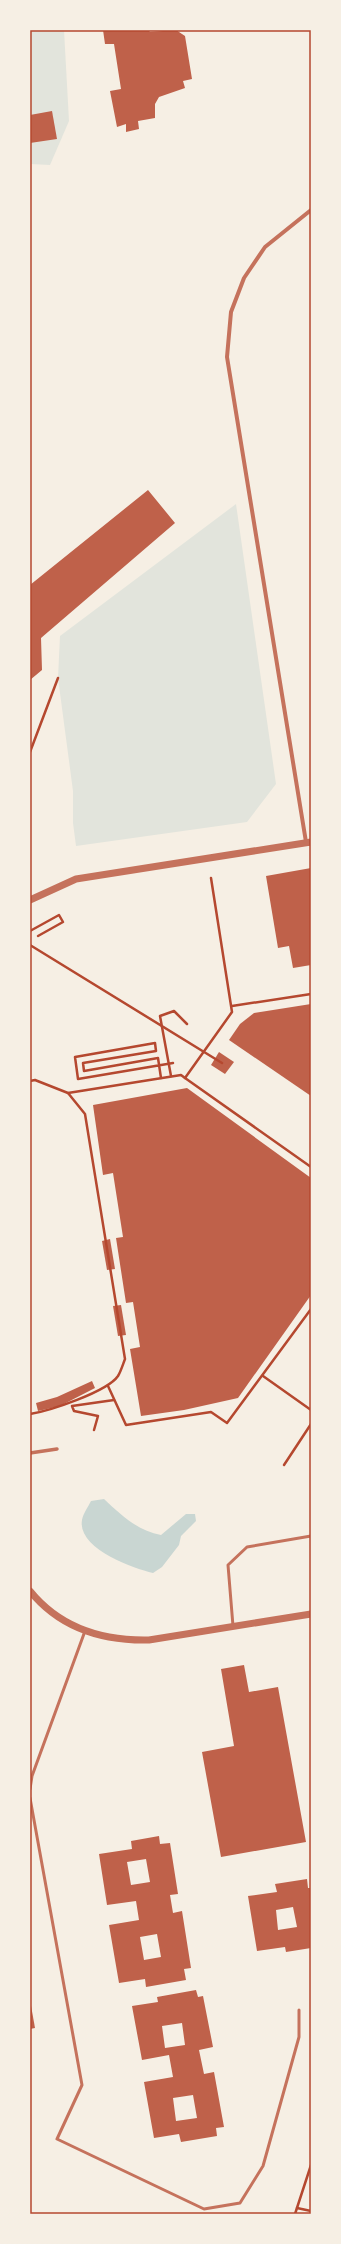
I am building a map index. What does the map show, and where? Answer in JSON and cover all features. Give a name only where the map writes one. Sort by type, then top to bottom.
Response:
[{"type":"street","points":[[30,900],[76,879],[309,842],[227,357],[231,312],[244,278],[265,247],[311,210]]},
{"type":"street","points":[[30,1453],[57,1449]]},
{"type":"street","points":[[30,1591],[36,1598],[58,1615],[85,1632],[107,1638],[149,1640],[311,1614]]},
{"type":"lane","points":[[233,1627],[228,1565],[247,1547],[311,1536]]},
{"type":"lane","points":[[30,1789],[32,1776],[85,1632]]},
{"type":"lane","points":[[30,1798],[82,2084],[57,2139],[204,2209],[240,2203],[263,2166],[299,2037],[299,2010]]},
{"type":"path","points":[[30,752],[58,678]]},
{"type":"path","points":[[185,1078],[232,1012],[211,878]]},
{"type":"path","points":[[30,931],[59,915],[63,922],[38,936]]},
{"type":"path","points":[[30,945],[205,1051],[222,1063]]},
{"type":"path","points":[[232,1006],[311,994]]},
{"type":"path","points":[[171,1076],[160,1016],[174,1011],[187,1024]]},
{"type":"path","points":[[161,1078],[158,1058],[84,1071],[83,1063],[156,1051],[155,1043],[75,1057],[78,1079],[173,1063]]},
{"type":"path","points":[[30,1081],[35,1080],[68,1093],[180,1075],[311,1167]]},
{"type":"path","points":[[30,1414],[60,1406],[108,1386],[118,1376],[125,1359],[84,1114],[68,1093]]},
{"type":"path","points":[[108,1386],[126,1425],[211,1412],[227,1423],[311,1309]]},
{"type":"path","points":[[263,1376],[311,1410]]},
{"type":"path","points":[[94,1430],[98,1416],[74,1411],[72,1406],[114,1400]]},
{"type":"path","points":[[284,1465],[311,1424]]},
{"type":"path","points":[[295,2214],[311,2166]]},
{"type":"path","points":[[297,2208],[311,2211]]},
{"type":"shaded area","points":[[30,30],[64,30],[69,121],[50,165],[30,164]]},
{"type":"shaded area","points":[[236,504],[276,784],[247,822],[76,846],[73,823],[73,791],[58,678],[60,636]]},
{"type":"shaded area","points":[[104,1499],[130,1522],[145,1530],[161,1535],[186,1514],[195,1514],[196,1521],[181,1536],[179,1545],[162,1567],[153,1573],[132,1567],[108,1555],[97,1548],[88,1539],[83,1530],[83,1515],[91,1501]]},
{"type":"building","points":[[103,30],[148,30],[150,32],[176,30],[185,36],[192,79],[183,81],[185,88],[159,97],[155,104],[155,118],[138,121],[139,129],[126,132],[126,124],[117,127],[110,91],[121,89],[114,44],[105,44]]},
{"type":"building","points":[[52,111],[57,139],[30,143],[30,115]]},
{"type":"building","points":[[148,490],[175,523],[41,638],[42,670],[30,680],[30,585]]},
{"type":"building","points":[[311,868],[311,965],[293,968],[289,946],[278,948],[266,876]]},
{"type":"building","points":[[311,1004],[311,1096],[229,1040],[240,1024],[254,1013]]},
{"type":"building","points":[[219,1052],[234,1062],[225,1074],[211,1065]]},
{"type":"building","points":[[187,1088],[311,1178],[311,1295],[238,1398],[184,1410],[141,1416],[130,1349],[140,1347],[133,1302],[126,1303],[116,1238],[123,1237],[113,1173],[103,1175],[93,1105]]},
{"type":"building","points":[[110,1239],[115,1269],[107,1270],[102,1241]]},
{"type":"building","points":[[121,1305],[126,1335],[118,1336],[113,1306]]},
{"type":"building","points":[[92,1381],[95,1388],[60,1406],[38,1411],[36,1403],[57,1397]]},
{"type":"building","points":[[244,1665],[249,1692],[278,1687],[306,1842],[221,1857],[202,1752],[234,1746],[221,1669]]},
{"type":"building","points":[[159,1836],[160,1844],[170,1843],[178,1894],[170,1895],[173,1913],[182,1911],[191,1968],[184,1969],[186,1980],[146,1987],[145,1979],[119,1983],[109,1925],[139,1920],[136,1901],[107,1905],[99,1854],[132,1849],[131,1841]],"holes":[[[146,1859],[150,1882],[131,1885],[127,1862]],[[157,1934],[161,1957],[144,1960],[140,1937]]]},
{"type":"building","points":[[307,1879],[308,1888],[311,1888],[311,1948],[286,1952],[285,1947],[257,1951],[248,1896],[277,1892],[275,1884]],"holes":[[[293,1907],[297,1927],[278,1930],[276,1910]]]},
{"type":"building","points":[[196,1990],[198,1997],[203,1996],[213,2047],[199,2050],[204,2074],[214,2072],[224,2127],[216,2128],[217,2136],[181,2142],[179,2134],[154,2138],[144,2082],[173,2077],[169,2055],[142,2060],[132,2006],[158,2002],[157,1997]],"holes":[[[182,2023],[185,2045],[165,2048],[162,2026]],[[193,2095],[197,2118],[176,2121],[173,2098]]]},
{"type":"building","points":[[30,2000],[35,2028],[30,2029]]}]
